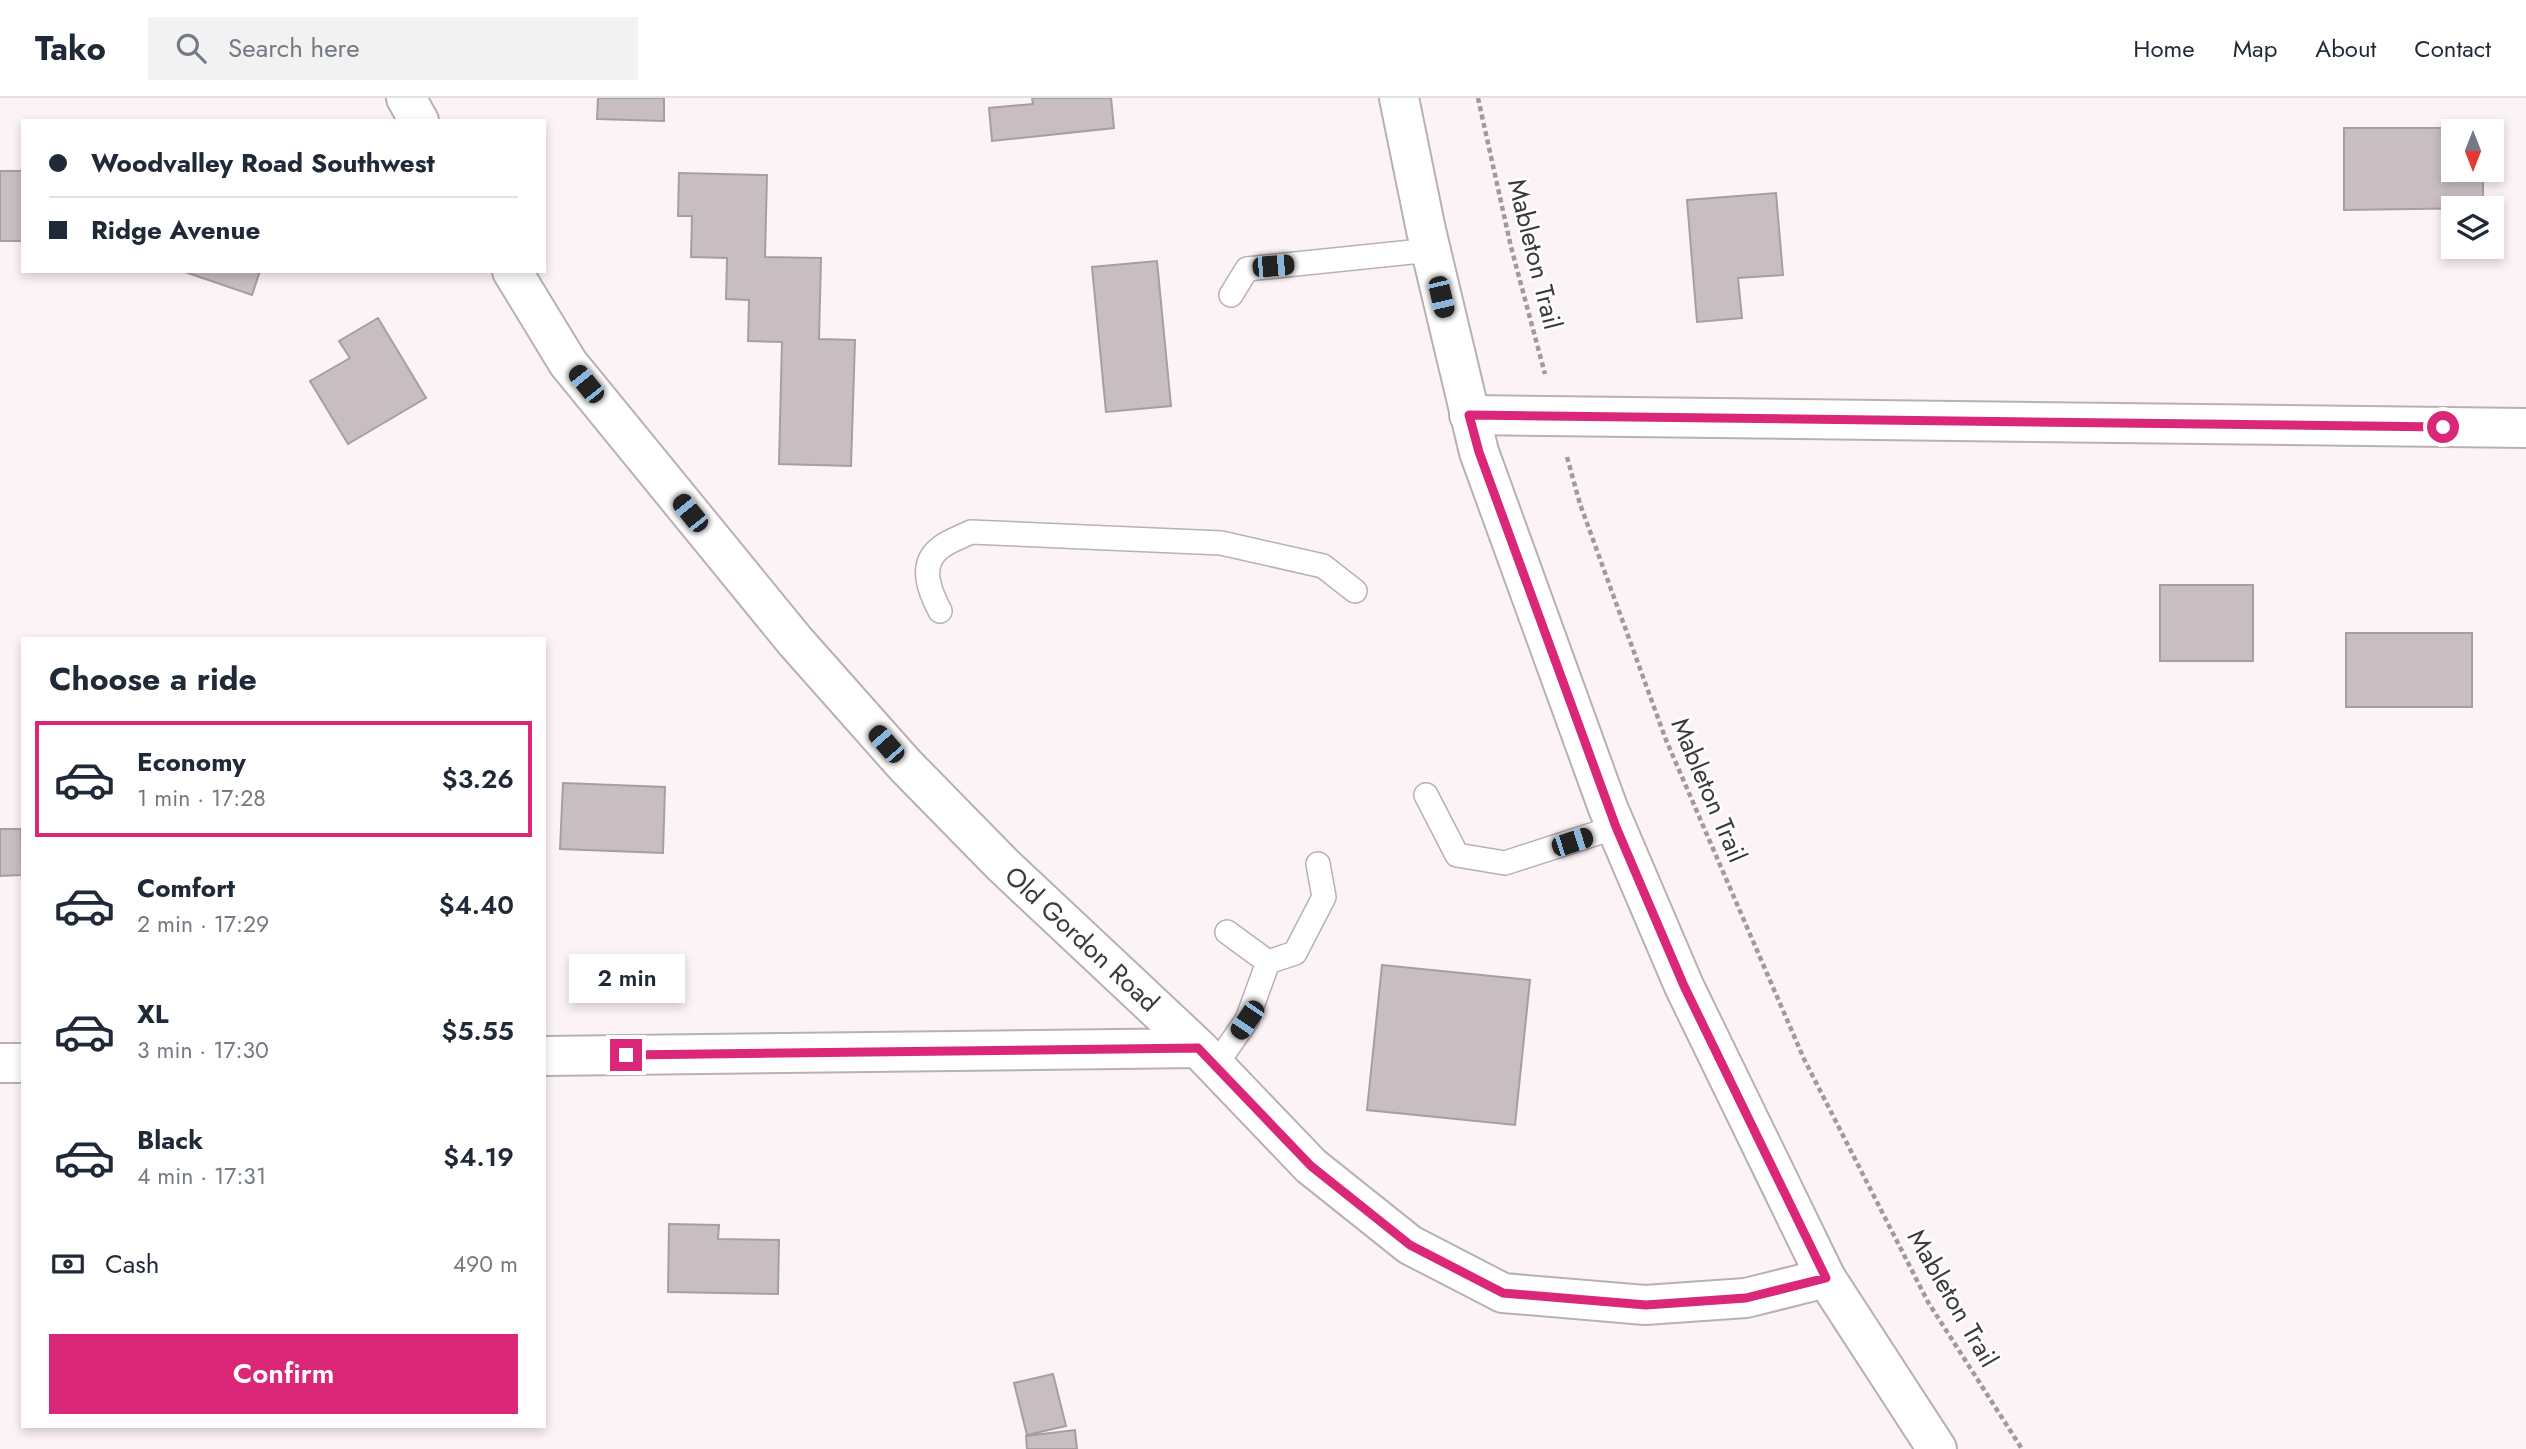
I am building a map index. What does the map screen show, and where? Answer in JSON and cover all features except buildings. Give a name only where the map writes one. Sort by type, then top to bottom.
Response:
[{"type":"street","points":[[406,98],[418,119]]},
{"type":"street","points":[[1399,98],[1431,250],[1479,452],[1616,827],[1684,986],[1826,1278],[1937,1449]]},
{"type":"street","name":"Old Gordon Road","points":[[513,273],[568,363],[795,641],[905,765],[1003,865],[1207,1057],[1311,1166],[1410,1245],[1503,1293],[1646,1305],[1746,1298],[1826,1278]]},
{"type":"street","points":[[1469,415],[2526,428]]},
{"type":"street","points":[[546,1056],[1207,1057]]},
{"type":"street","points":[[0,1063],[21,1063]]},
{"type":"lane","points":[[1231,295],[1247,269],[1431,250]]},
{"type":"lane","points":[[940,611],[929,590],[927,569],[938,549],[971,532],[1221,543],[1322,566],[1355,591]]},
{"type":"lane","points":[[1426,795],[1457,855],[1505,863],[1616,827]]},
{"type":"lane","points":[[1268,962],[1295,953],[1324,897],[1318,864]]},
{"type":"lane","points":[[1227,932],[1268,962]]},
{"type":"lane","points":[[1207,1057],[1247,1020],[1268,962]]},
{"type":"path","name":"Mableton Trail","points":[[1478,98],[1511,247],[1580,504],[1666,740],[1804,1059],[1928,1302],[2022,1449]]},
{"type":"route","points":[[626,1055],[1198,1048],[1311,1166],[1410,1245],[1503,1293],[1646,1305],[1746,1298],[1826,1278],[1684,986],[1608,808],[1479,452],[1469,415],[2443,427]]}]
